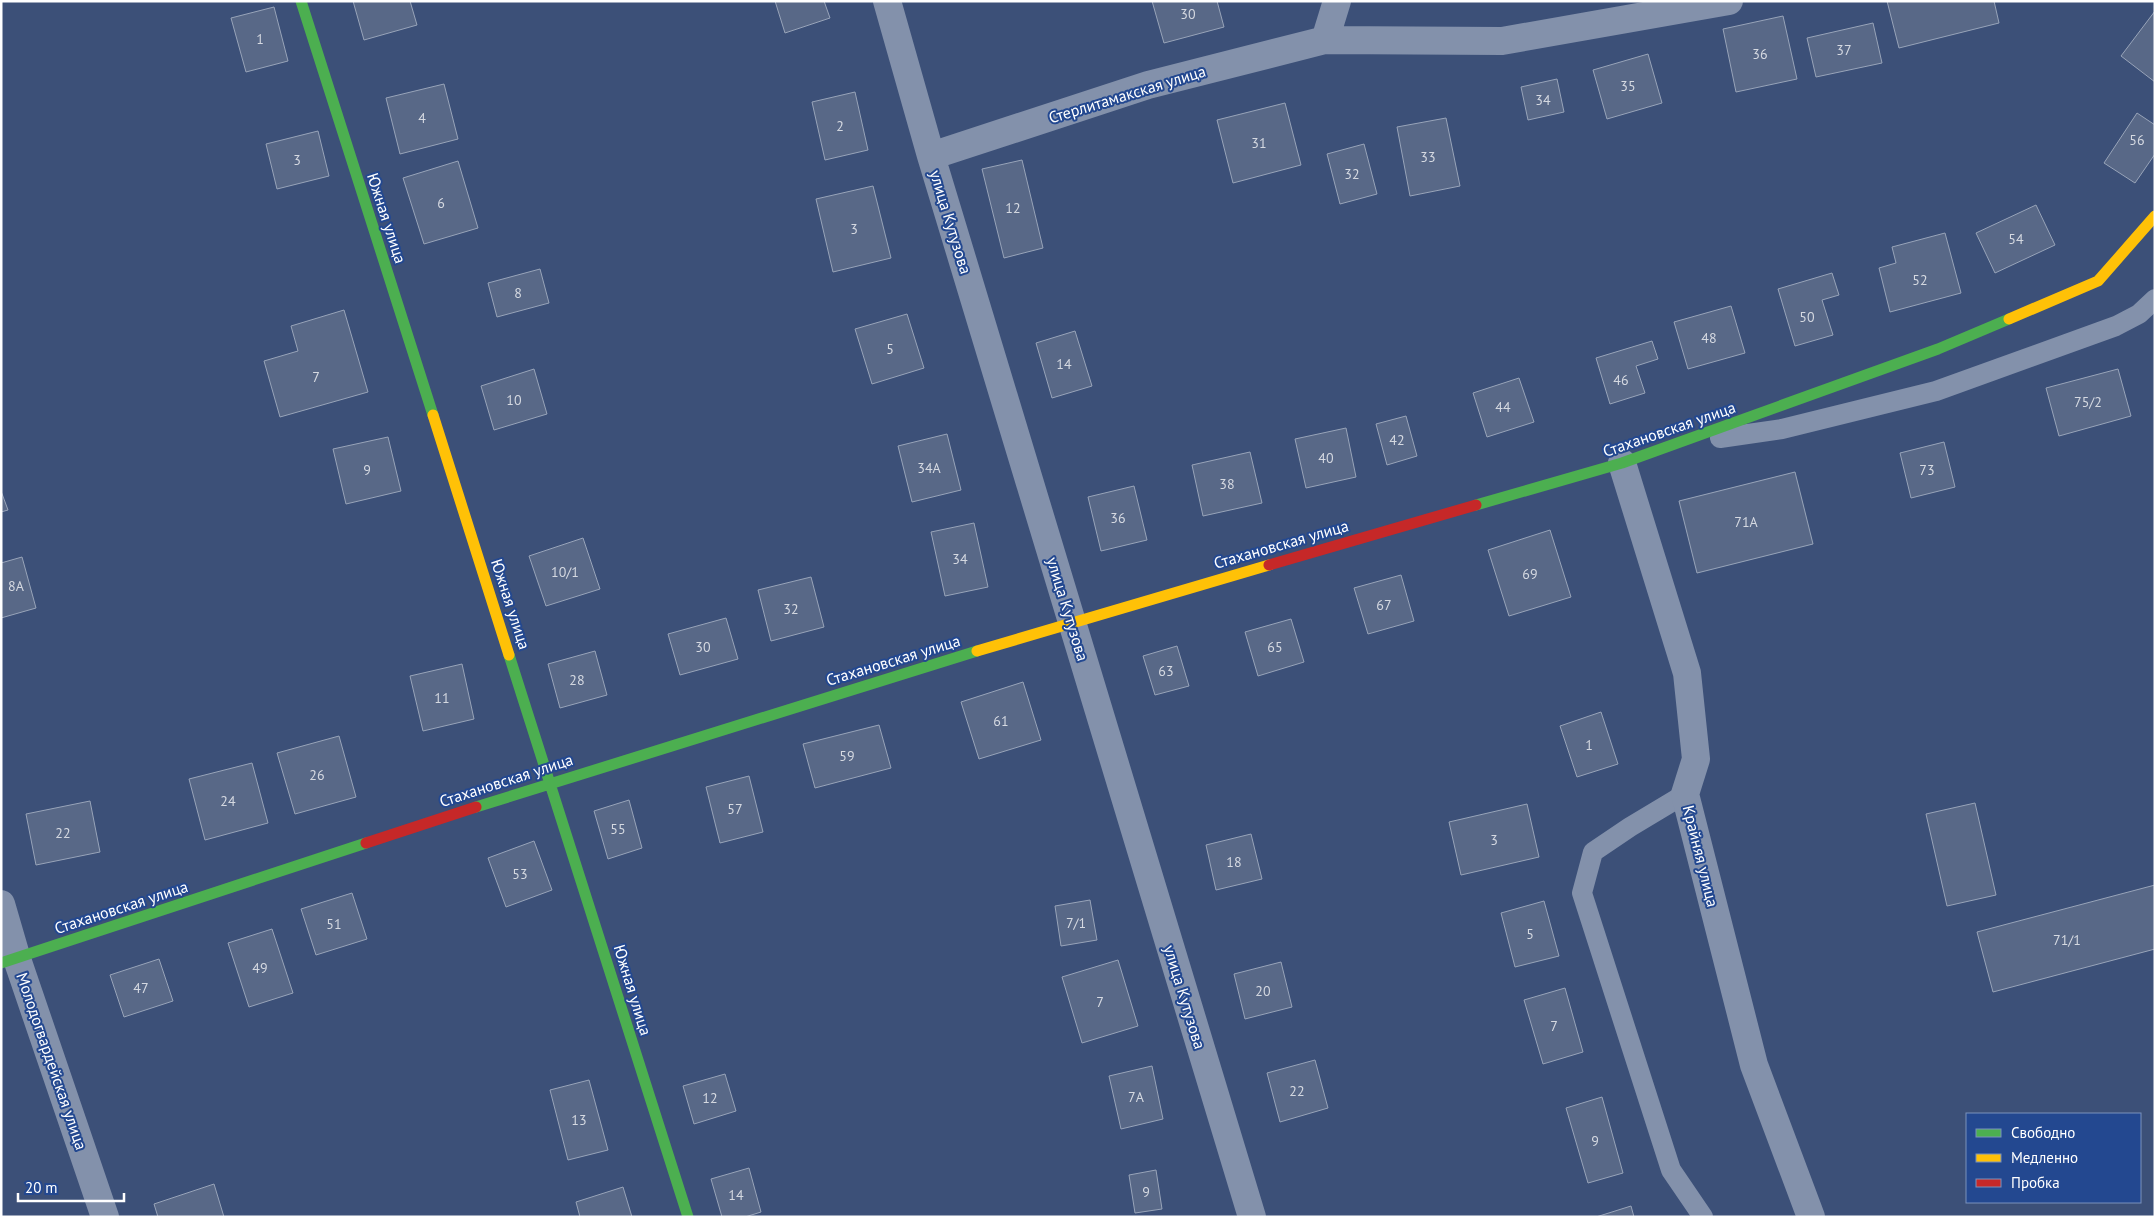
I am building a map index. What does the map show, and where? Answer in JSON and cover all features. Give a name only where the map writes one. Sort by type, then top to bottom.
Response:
[{"type":"street","name":"Южная улица","points":[[301,1],[688,1217]]},
{"type":"street","name":"улица Кутузова","points":[[887,1],[931,156],[1252,1217]]},
{"type":"street","points":[[1325,40],[1337,1]]},
{"type":"street","name":"Стерлитамакская улица","points":[[931,156],[1148,85],[1325,40],[1502,41],[1729,1]]},
{"type":"street","name":"Стахановская улица","points":[[9,961],[551,782],[1072,622],[1622,462],[1676,444],[1938,349],[2098,280],[2155,216]]},
{"type":"street","name":"Крайняя улица","points":[[1622,462],[1687,673],[1696,759],[1686,794],[1754,1065],[1811,1217]]},
{"type":"street","name":"Молодогвардейская улица","points":[[1,904],[9,961],[105,1217]]},
{"type":"lane","points":[[1676,444],[1782,429],[1936,391],[2116,326],[2140,314],[2155,299]]},
{"type":"lane","points":[[1686,794],[1630,826],[1594,852],[1582,894],[1671,1170],[1703,1217]]},
{"type":"building","points":[[353,1],[410,1],[417,25],[364,40]]},
{"type":"building","points":[[775,1],[824,1],[830,18],[785,33]]},
{"type":"building","points":[[1152,1],[1217,1],[1224,27],[1164,43]]},
{"type":"building","points":[[1887,1],[1994,1],[1999,23],[1899,48]]},
{"type":"building","points":[[274,7],[288,61],[246,72],[231,18]]},
{"type":"building","points":[[2155,11],[2155,82],[2121,56]]},
{"type":"building","points":[[1783,16],[1797,79],[1736,92],[1723,29]]},
{"type":"building","points":[[1873,23],[1882,63],[1816,77],[1807,38]]},
{"type":"building","points":[[1648,54],[1662,103],[1607,119],[1593,70]]},
{"type":"building","points":[[1557,79],[1564,112],[1528,120],[1521,87]]},
{"type":"building","points":[[444,84],[458,139],[400,154],[386,98]]},
{"type":"building","points":[[855,92],[868,150],[825,160],[812,102]]},
{"type":"building","points":[[1285,103],[1301,165],[1233,183],[1217,120]]},
{"type":"building","points":[[2137,113],[2155,125],[2155,154],[2135,183],[2104,163]]},
{"type":"building","points":[[1446,118],[1460,186],[1410,196],[1397,127]]},
{"type":"building","points":[[318,131],[329,176],[277,189],[266,144]]},
{"type":"building","points":[[1364,144],[1377,194],[1340,204],[1327,154]]},
{"type":"building","points":[[1022,160],[1043,248],[1004,258],[982,169]]},
{"type":"building","points":[[458,161],[478,228],[424,244],[403,178]]},
{"type":"building","points":[[873,186],[891,258],[833,272],[816,199]]},
{"type":"building","points":[[2036,205],[2055,245],[1995,273],[1976,233]]},
{"type":"building","points":[[1945,233],[1961,293],[1890,312],[1879,268],[1896,263],[1892,247]]},
{"type":"building","points":[[540,269],[549,303],[497,317],[488,283]]},
{"type":"building","points":[[1832,273],[1839,295],[1822,300],[1833,335],[1795,346],[1778,289]]},
{"type":"building","points":[[1731,306],[1745,353],[1688,369],[1674,322]]},
{"type":"building","points":[[344,310],[368,392],[280,417],[264,361],[298,351],[291,326]]},
{"type":"building","points":[[907,314],[924,368],[872,384],[855,329]]},
{"type":"building","points":[[1075,331],[1092,386],[1052,398],[1036,343]]},
{"type":"building","points":[[1652,341],[1658,359],[1636,366],[1645,393],[1610,404],[1596,358]]},
{"type":"building","points":[[534,369],[547,414],[494,430],[481,386]]},
{"type":"building","points":[[2118,369],[2131,416],[2059,436],[2046,388]]},
{"type":"building","points":[[1519,378],[1534,422],[1487,437],[1473,393]]},
{"type":"building","points":[[1406,416],[1417,456],[1387,465],[1376,424]]},
{"type":"building","points":[[1346,428],[1356,477],[1306,488],[1295,439]]},
{"type":"building","points":[[947,434],[961,490],[912,502],[898,446]]},
{"type":"building","points":[[388,437],[401,491],[346,504],[333,449]]},
{"type":"building","points":[[1944,442],[1955,487],[1911,498],[1900,453]]},
{"type":"building","points":[[1250,452],[1262,503],[1203,516],[1192,465]]},
{"type":"building","points":[[1795,472],[1813,544],[1697,573],[1679,501]]},
{"type":"building","points":[[1134,486],[1147,540],[1101,551],[1088,497]]},
{"type":"building","points":[[1,491],[8,510],[1,512]]},
{"type":"building","points":[[974,523],[988,587],[945,596],[931,532]]},
{"type":"building","points":[[1550,530],[1571,597],[1509,616],[1488,550]]},
{"type":"building","points":[[583,538],[600,589],[546,606],[529,556]]},
{"type":"building","points":[[22,557],[36,608],[1,618],[1,563]]},
{"type":"building","points":[[1401,575],[1414,621],[1368,634],[1354,588]]},
{"type":"building","points":[[811,577],[824,627],[771,641],[758,590]]},
{"type":"building","points":[[726,618],[738,659],[680,675],[668,634]]},
{"type":"building","points":[[1291,619],[1304,662],[1258,676],[1245,632]]},
{"type":"building","points":[[1177,646],[1189,686],[1155,695],[1143,656]]},
{"type":"building","points":[[595,651],[607,695],[560,708],[548,664]]},
{"type":"building","points":[[462,664],[474,719],[423,731],[410,676]]},
{"type":"building","points":[[1023,682],[1041,740],[979,759],[961,702]]},
{"type":"building","points":[[1601,712],[1618,764],[1577,777],[1560,726]]},
{"type":"building","points":[[879,725],[891,768],[815,788],[803,744]]},
{"type":"building","points":[[339,736],[356,797],[295,814],[277,753]]},
{"type":"building","points":[[252,763],[268,823],[205,840],[189,779]]},
{"type":"building","points":[[749,776],[763,832],[720,843],[706,787]]},
{"type":"building","points":[[629,800],[642,848],[608,859],[594,811]]},
{"type":"building","points":[[90,801],[100,852],[36,865],[26,814]]},
{"type":"building","points":[[1975,803],[1996,895],[1947,906],[1926,814]]},
{"type":"building","points":[[1527,804],[1539,857],[1461,875],[1449,822]]},
{"type":"building","points":[[1251,834],[1262,879],[1216,890],[1206,845]]},
{"type":"building","points":[[534,841],[552,890],[506,907],[488,858]]},
{"type":"building","points":[[2155,885],[2155,949],[1993,992],[1977,932]]},
{"type":"building","points":[[352,893],[367,939],[316,955],[301,909]]},
{"type":"building","points":[[1090,900],[1097,940],[1061,946],[1055,906]]},
{"type":"building","points":[[1544,901],[1559,956],[1515,967],[1501,913]]},
{"type":"building","points":[[272,929],[293,993],[249,1007],[228,943]]},
{"type":"building","points":[[159,959],[173,1001],[124,1017],[110,975]]},
{"type":"building","points":[[1118,960],[1138,1026],[1082,1043],[1062,977]]},
{"type":"building","points":[[1281,962],[1292,1007],[1245,1019],[1234,974]]},
{"type":"building","points":[[1565,988],[1583,1052],[1543,1064],[1524,1000]]},
{"type":"building","points":[[1315,1060],[1328,1108],[1280,1122],[1267,1073]]},
{"type":"building","points":[[1152,1066],[1163,1119],[1121,1129],[1109,1076]]},
{"type":"building","points":[[725,1074],[736,1111],[694,1124],[683,1086]]},
{"type":"building","points":[[589,1080],[608,1150],[568,1160],[550,1090]]},
{"type":"building","points":[[1602,1097],[1623,1173],[1588,1183],[1566,1108]]},
{"type":"building","points":[[749,1168],[761,1212],[745,1217],[722,1217],[711,1179]]},
{"type":"building","points":[[1156,1170],[1162,1209],[1135,1213],[1129,1175]]},
{"type":"building","points":[[214,1184],[224,1217],[158,1217],[154,1204]]},
{"type":"building","points":[[623,1187],[632,1217],[580,1217],[576,1202]]},
{"type":"building","points":[[1631,1206],[1634,1217],[1596,1217]]},
{"type":"traffic: fast","points":[[301,1],[433,415]]},
{"type":"traffic: fast","points":[[1476,505],[1622,463],[1938,349],[2009,319]]},
{"type":"traffic: fast","points":[[476,807],[977,651]]},
{"type":"traffic: fast","points":[[509,655],[688,1217]]},
{"type":"traffic: fast","points":[[1,963],[366,843]]},
{"type":"traffic: slow","points":[[2009,319],[2098,281],[2155,216]]},
{"type":"traffic: slow","points":[[433,415],[509,655]]},
{"type":"traffic: slow","points":[[977,651],[1269,565]]},
{"type":"traffic: jam","points":[[1269,565],[1476,505]]},
{"type":"traffic: jam","points":[[366,843],[476,807]]}]
